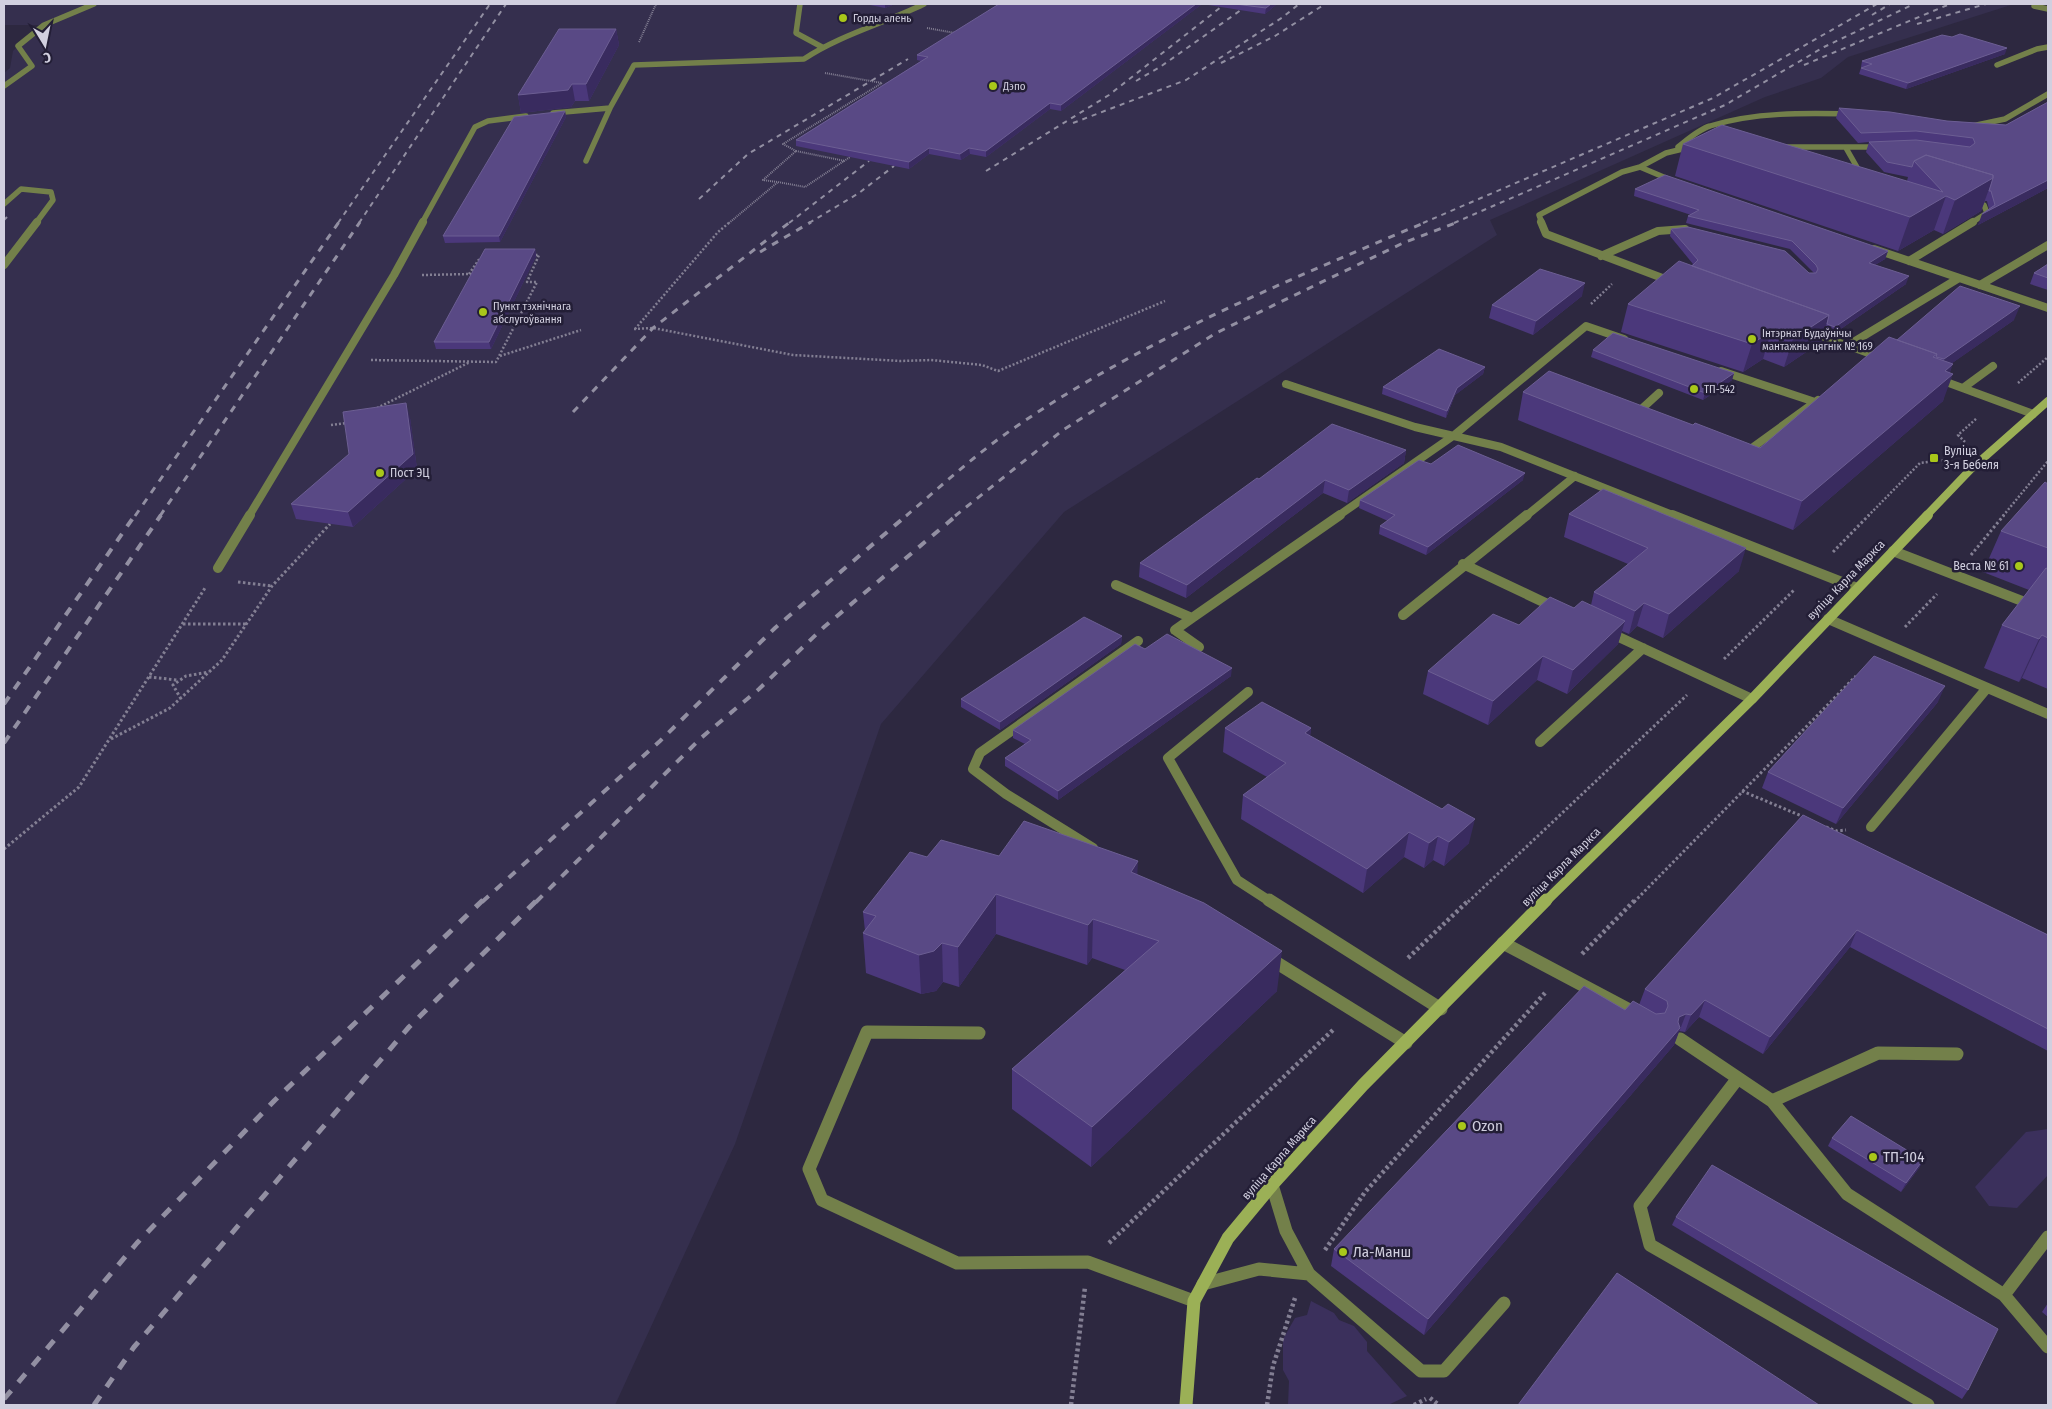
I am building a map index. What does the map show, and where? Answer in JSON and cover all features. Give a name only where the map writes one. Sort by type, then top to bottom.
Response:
[{"type":"main road","name":"вуліца Карла Маркса","points":[[1186,1405],[1194,1301],[1228,1238],[1272,1185],[1363,1085],[1752,699],[1970,469],[2048,401]]},
{"type":"street","points":[[4,86],[32,66],[18,46],[44,26],[94,4]]},
{"type":"street","points":[[800,4],[796,34],[822,48]]},
{"type":"street","points":[[586,161],[610,108],[634,65],[804,59],[822,48],[891,20],[924,4]]},
{"type":"street","points":[[2034,6],[2048,9]]},
{"type":"street","points":[[1997,65],[2037,49],[2048,47]]},
{"type":"street","points":[[1961,126],[1978,126],[2005,119],[2048,94]]},
{"type":"street","points":[[543,114],[610,108]]},
{"type":"street","points":[[1685,286],[1546,234],[1539,216],[1622,172],[1640,167],[1657,156],[1678,147],[1708,126],[1757,117],[1810,113],[1856,114]]},
{"type":"street","points":[[218,568],[394,275],[475,127],[488,121],[534,115]]},
{"type":"street","points":[[1678,147],[1707,146]]},
{"type":"street","points":[[1777,147],[1884,147]]},
{"type":"street","points":[[1846,148],[1858,169],[1872,174]]},
{"type":"street","points":[[1640,167],[1680,183]]},
{"type":"street","points":[[4,204],[21,189],[51,192],[53,200],[4,265]]},
{"type":"street","points":[[1910,261],[1987,213],[1984,205],[1966,200]]},
{"type":"street","points":[[1601,256],[1658,231],[1687,229],[1696,231]]},
{"type":"street","points":[[1864,245],[2048,308]]},
{"type":"street","points":[[1980,285],[2048,245]]},
{"type":"street","points":[[1847,346],[1959,278]]},
{"type":"street","points":[[1199,647],[1175,630],[1453,436],[1586,326],[1632,341]]},
{"type":"street","points":[[1802,329],[1886,360]]},
{"type":"street","points":[[1869,362],[1877,357]]},
{"type":"street","points":[[1963,388],[1993,366]]},
{"type":"street","points":[[1714,369],[1815,402]]},
{"type":"street","points":[[1929,376],[2033,414]]},
{"type":"street","points":[[1286,384],[1415,427],[1501,447],[1857,588]]},
{"type":"street","points":[[1643,418],[1636,414],[1659,393]]},
{"type":"street","points":[[1738,459],[1823,396]]},
{"type":"street","points":[[1403,615],[1463,564],[1575,476]]},
{"type":"street","points":[[1893,550],[1954,576],[2048,611]]},
{"type":"street","points":[[1463,564],[1562,610]]},
{"type":"street","points":[[1116,584],[1192,618]]},
{"type":"street","points":[[1828,619],[2048,714]]},
{"type":"street","points":[[1598,627],[1752,699]]},
{"type":"street","points":[[1099,852],[1006,794],[973,769],[980,753],[1138,641]]},
{"type":"street","points":[[1540,742],[1643,648]]},
{"type":"street","points":[[1871,827],[1986,688]]},
{"type":"street","points":[[1248,692],[1168,758],[1238,880],[1441,1009]]},
{"type":"street","points":[[1503,944],[1645,1019]]},
{"type":"street","points":[[1260,952],[1406,1043]]},
{"type":"street","points":[[979,1033],[867,1032],[809,1169],[822,1200],[957,1264],[1088,1262],[1194,1301]]},
{"type":"street","points":[[1680,1038],[1772,1101],[1847,1194],[2004,1295],[2048,1347]]},
{"type":"street","points":[[1772,1101],[1878,1053],[1957,1054]]},
{"type":"street","points":[[1738,1078],[1640,1206],[1650,1245],[1928,1405]]},
{"type":"street","points":[[1272,1185],[1286,1231],[1309,1274],[1421,1371],[1444,1371],[1504,1303]]},
{"type":"street","points":[[2004,1295],[2048,1237]]},
{"type":"street","points":[[1203,1284],[1259,1269],[1309,1274]]},
{"type":"path","points":[[634,65],[640,41],[656,4]]},
{"type":"path","points":[[804,59],[806,69],[882,83],[783,144],[796,151],[844,161]]},
{"type":"path","points":[[796,151],[763,180],[805,187],[850,157]]},
{"type":"path","points":[[778,182],[718,232],[634,329],[652,328],[792,355],[901,362],[931,360],[982,365],[998,371],[1166,301]]},
{"type":"path","points":[[469,274],[482,255]]},
{"type":"path","points":[[343,360],[496,362],[537,282],[527,282],[539,255],[530,255]]},
{"type":"path","points":[[1586,326],[1573,321],[1631,267]]},
{"type":"path","points":[[394,275],[476,274]]},
{"type":"path","points":[[499,356],[581,330]]},
{"type":"path","points":[[1961,449],[1966,444],[1958,435],[2048,357]]},
{"type":"path","points":[[372,410],[471,361]]},
{"type":"path","points":[[303,427],[346,424],[354,419]]},
{"type":"path","points":[[1388,977],[1706,678],[1920,463],[1949,460]]},
{"type":"path","points":[[1267,1405],[1273,1366],[1298,1288],[1366,1192],[1562,974],[1954,576],[2048,461]]},
{"type":"path","points":[[109,740],[170,708],[210,672],[222,660],[272,586],[330,524]]},
{"type":"path","points":[[4,849],[79,787],[218,568]]},
{"type":"path","points":[[211,579],[272,586]]},
{"type":"path","points":[[182,624],[247,624]]},
{"type":"path","points":[[181,699],[173,685],[184,674],[210,672]]},
{"type":"path","points":[[149,677],[178,680]]},
{"type":"path","points":[[1742,791],[1812,820]]},
{"type":"path","points":[[1820,824],[1838,831],[1871,827]]},
{"type":"path","points":[[1071,1405],[1088,1262],[1354,1010]]},
{"type":"path","points":[[1414,1405],[1429,1397]]},
{"type":"shaded area","points":[[4,4],[2014,4],[1848,57],[1821,78],[1765,97],[1490,220],[1497,235],[1064,512],[881,724],[735,1144],[615,1405],[4,1405],[4,73],[10,68],[13,51],[39,25],[4,25]]},
{"type":"shaded area","points":[[2048,1129],[2048,1175],[2017,1208],[1989,1206],[1975,1187],[2026,1132]]},
{"type":"shaded area","points":[[1311,1301],[1334,1313],[1339,1320],[1354,1326],[1367,1342],[1367,1351],[1407,1396],[1388,1405],[1288,1405],[1289,1381],[1283,1370],[1283,1339],[1295,1318],[1307,1315]]},
{"type":"building","name":"Дэпо","points":[[999,4],[1196,4],[1061,105],[1050,103],[986,151],[969,148],[960,154],[929,148],[909,162],[796,140],[928,57],[917,55]]},
{"type":"building","points":[[1235,4],[1271,4],[1266,8]]},
{"type":"building","points":[[559,29],[616,29],[586,84],[572,84],[568,90],[518,95]]},
{"type":"building","points":[[1960,34],[2007,48],[1908,83],[1861,68],[1872,64],[1862,61],[1942,35],[1952,37]]},
{"type":"building","points":[[2048,102],[2048,180],[1982,214],[1995,205],[1991,191],[1989,191],[1993,175],[1926,155],[1914,161],[1912,167],[1887,162],[1869,142],[1916,140],[1970,147],[1975,143],[1973,138],[1916,131],[1861,133],[1839,108],[1890,112],[1947,121],[2006,125]]},
{"type":"building","points":[[565,111],[499,236],[443,236],[514,117]]},
{"type":"building","points":[[1722,125],[1943,192],[1914,161],[1926,155],[1993,175],[1993,178],[1955,200],[1946,196],[1910,217],[1683,144]]},
{"type":"building","points":[[1665,175],[1888,251],[1869,263],[1909,276],[1835,327],[1827,324],[1829,315],[1692,266],[1698,260],[1671,229],[1688,227],[1785,251],[1809,273],[1816,273],[1818,269],[1792,241],[1688,216],[1699,210],[1635,189]]},
{"type":"building","name":"Пункт тэхнічнага абслугоўвання","points":[[485,249],[535,249],[489,342],[434,342]]},
{"type":"building","points":[[1679,261],[1829,315],[1793,339],[1771,331],[1752,344],[1628,304]]},
{"type":"building","points":[[2048,264],[2048,278],[2034,273]]},
{"type":"building","points":[[1540,269],[1585,283],[1536,321],[1492,305]]},
{"type":"building","points":[[1960,286],[2020,306],[1944,359],[1936,357],[1937,354],[1897,340]]},
{"type":"building","points":[[1613,333],[1734,373],[1705,393],[1593,350]]},
{"type":"building","points":[[1889,337],[1937,354],[1933,357],[1953,364],[1945,371],[1953,374],[1802,501],[1523,392],[1549,371],[1760,448]]},
{"type":"building","points":[[1439,349],[1485,367],[1457,388],[1447,411],[1383,387]]},
{"type":"building","name":"Пост ЭЦ","points":[[406,403],[413,454],[348,512],[291,504],[349,454],[343,412]]},
{"type":"building","points":[[1332,424],[1406,450],[1349,490],[1325,480],[1187,585],[1140,563],[1257,478],[1259,479]]},
{"type":"building","points":[[1458,445],[1525,473],[1428,547],[1380,526],[1395,515],[1360,500],[1419,460],[1431,464]]},
{"type":"building","points":[[2045,482],[2048,484],[2048,548],[2001,531]]},
{"type":"building","points":[[1603,489],[1746,548],[1669,614],[1644,603],[1635,611],[1594,592],[1648,548],[1569,514]]},
{"type":"building","points":[[2046,568],[2048,569],[2048,638],[2042,635],[2039,639],[2002,625]]},
{"type":"building","points":[[1550,597],[1574,608],[1582,601],[1625,621],[1573,670],[1543,656],[1493,701],[1428,671],[1493,614],[1519,625]]},
{"type":"building","points":[[1084,617],[1122,636],[1000,722],[961,699]]},
{"type":"building","points":[[1167,634],[1232,668],[1058,791],[1005,758],[1031,740],[1013,730],[1135,644],[1145,649]]},
{"type":"building","points":[[1874,656],[1945,686],[1843,808],[1768,772]]},
{"type":"building","points":[[1262,702],[1311,728],[1305,733],[1442,809],[1448,804],[1475,819],[1449,842],[1438,836],[1429,843],[1409,832],[1367,869],[1243,795],[1286,763],[1225,728]]},
{"type":"building","points":[[1803,815],[2048,935],[2048,1029],[1857,930],[1770,1037],[1705,1000],[1691,1015],[1686,1014],[1679,1017],[1680,1028],[1428,1319],[1334,1249],[1584,986],[1625,1010],[1633,1001],[1656,1014],[1665,1013],[1668,1006],[1667,1001],[1645,989]]},
{"type":"building","points":[[1024,821],[1138,861],[1131,872],[1204,903],[1282,951],[1092,1127],[1012,1069],[1159,941],[1093,919],[1088,925],[996,894],[958,947],[942,943],[934,951],[919,955],[863,933],[876,916],[863,912],[910,852],[927,857],[941,840],[999,856]]},
{"type":"building","name":"ТП-104","points":[[1851,1116],[1923,1160],[1906,1183],[1832,1138]]},
{"type":"building","points":[[1712,1165],[1998,1329],[1968,1390],[1676,1217]]},
{"type":"building","points":[[1617,1273],[1819,1405],[1518,1405]]},
{"type":"railway","points":[[338,223],[490,4]]},
{"type":"railway","points":[[359,223],[506,4]]},
{"type":"railway","points":[[1073,123],[1186,80],[1283,17],[1299,4]]},
{"type":"railway","points":[[1221,63],[1275,36],[1325,4]]},
{"type":"railway","points":[[1423,223],[1713,98],[1877,4]]},
{"type":"railway","points":[[1872,15],[1890,4]]},
{"type":"railway","points":[[1454,223],[1725,105],[1824,47],[1914,4]]},
{"type":"railway","points":[[1804,65],[1950,4]]},
{"type":"railway","points":[[1917,24],[1986,4]]},
{"type":"railway","points":[[986,171],[1109,95],[1221,7]]},
{"type":"railway","points":[[1136,81],[1160,67],[1241,10]]},
{"type":"railway","points":[[699,199],[748,154],[908,59]]},
{"type":"railway","points":[[789,223],[869,161]]},
{"type":"railway","points":[[809,223],[859,193],[894,166]]},
{"type":"railway","points":[[4,220],[7,217]]},
{"type":"railway","points":[[135,516],[339,222]]},
{"type":"railway","points":[[160,516],[360,222]]},
{"type":"railway","points":[[573,412],[653,328],[790,222]]},
{"type":"railway","points":[[760,252],[811,222]]},
{"type":"railway","points":[[906,516],[986,448],[1063,396],[1112,367],[1215,314],[1426,222]]},
{"type":"railway","points":[[955,516],[1063,430],[1216,333],[1403,243],[1458,222]]},
{"type":"railway","points":[[4,704],[135,515]]},
{"type":"railway","points":[[4,743],[161,515]]},
{"type":"railway","points":[[482,902],[660,741],[775,628],[907,515]]},
{"type":"railway","points":[[536,902],[701,738],[759,689],[824,627],[957,515]]},
{"type":"railway","points":[[4,1399],[137,1243],[275,1100],[483,900]]},
{"type":"railway","points":[[94,1405],[134,1347],[409,1027],[537,900]]},
{"type":"place","name":"Горды алень","points":[[843,18]]},
{"type":"place","name":"Дэпо","points":[[993,86]]},
{"type":"place","name":"Пункт тэхнічнага абслугоўвання","points":[[483,312]]},
{"type":"place","name":"Інтэрнат Будаўнічы мантажны цягнік № 169","points":[[1752,339]]},
{"type":"place","name":"ТП-542","points":[[1694,389]]},
{"type":"place","name":"Вуліца 3-я Бебеля","points":[[1934,458]]},
{"type":"place","name":"Пост ЭЦ","points":[[380,473]]},
{"type":"place","name":"Веста № 61","points":[[2019,566]]},
{"type":"place","name":"Ozon","points":[[1462,1126]]},
{"type":"place","name":"ТП-104","points":[[1873,1157]]},
{"type":"place","name":"Ла-Манш","points":[[1343,1252]]}]
